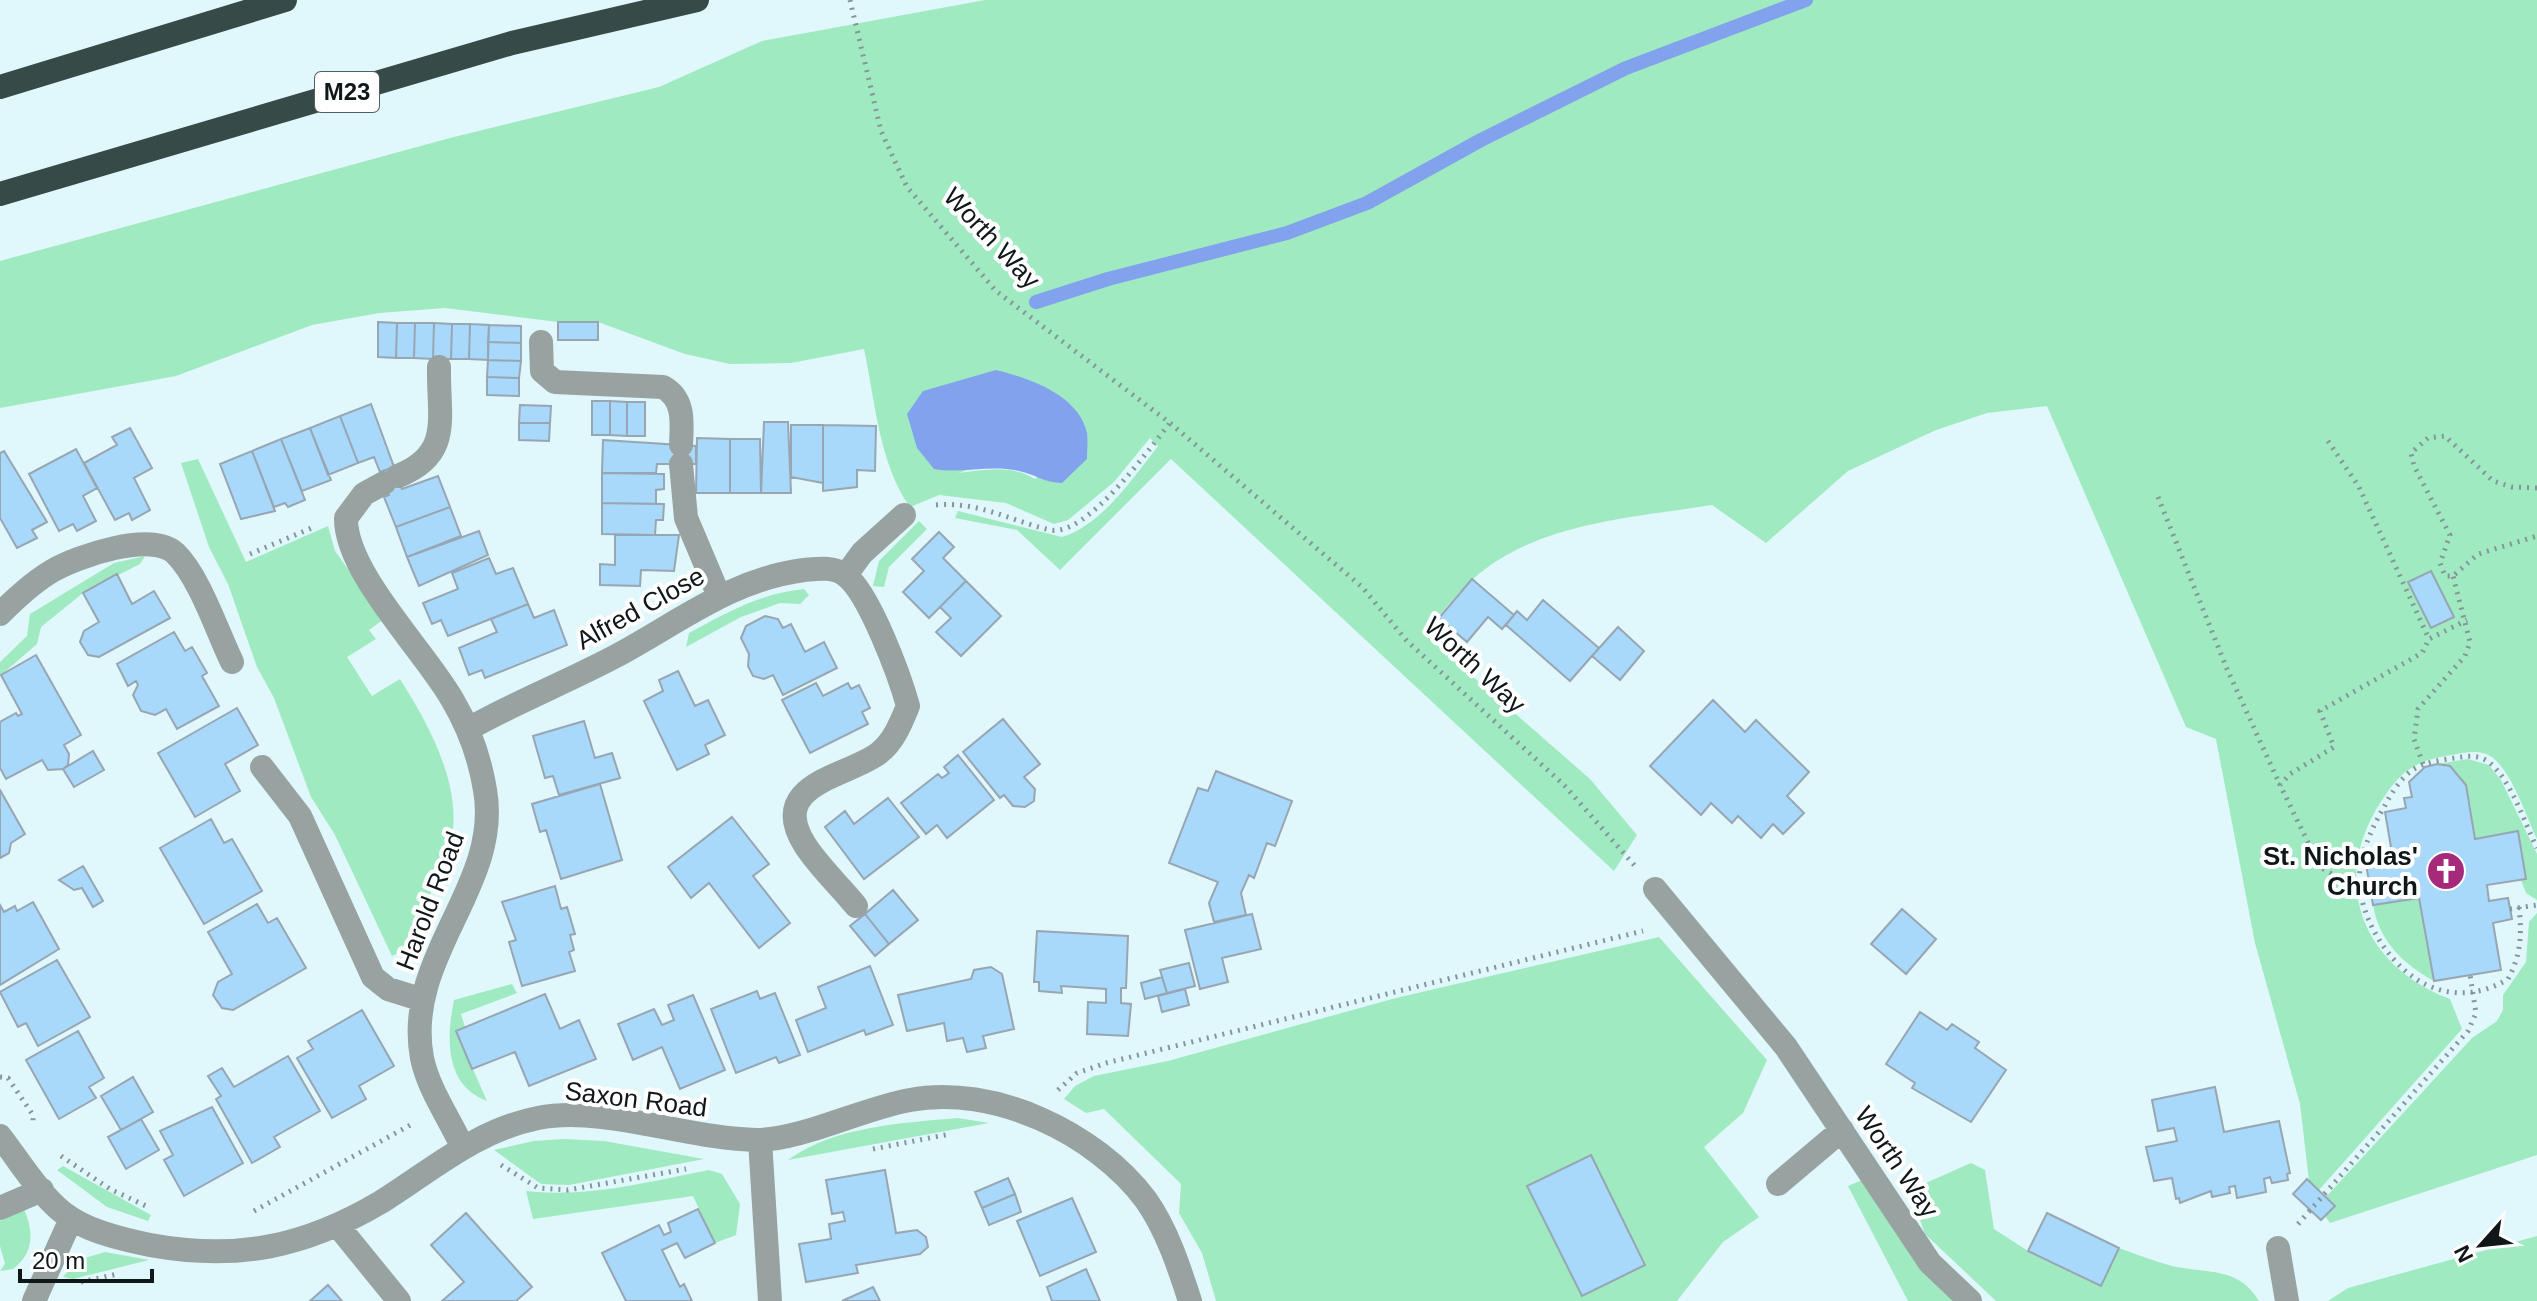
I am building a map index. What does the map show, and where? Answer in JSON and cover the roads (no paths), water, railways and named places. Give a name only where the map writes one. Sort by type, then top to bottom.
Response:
[{"type":"highway","points":[[0,87],[285,0]]},
{"type":"highway","name":"M23","points":[[0,194],[512,43],[697,0]]},
{"type":"street","points":[[541,342],[542,371],[555,382],[663,387],[672,392],[682,413],[681,455],[686,518],[719,596]]},
{"type":"street","name":"Harold Road","points":[[439,367],[438,442],[430,458],[364,494],[346,518],[345,535],[359,568],[433,669],[468,729],[486,791],[486,831],[472,883],[433,959],[419,1030],[422,1060],[443,1106],[467,1144]]},
{"type":"street","points":[[856,906],[806,846],[796,816],[799,801],[810,787],[865,761],[892,740],[908,706],[899,672],[859,593],[846,575],[862,553],[904,515]]},
{"type":"street","points":[[1,610],[52,571],[113,549],[159,543],[174,552],[187,568],[232,662]]},
{"type":"street","name":"Alfred Close","points":[[468,729],[617,656],[719,596],[767,577],[793,572],[833,569],[846,575]]},
{"type":"street","points":[[262,767],[300,816],[373,977],[388,989],[423,1000]]},
{"type":"street","name":"Worth Way","points":[[1655,889],[1786,1047],[1930,1263],[1970,1301]]},
{"type":"street","name":"Saxon Road","points":[[0,1136],[42,1190],[71,1219],[124,1240],[178,1250],[229,1253],[299,1242],[338,1226],[467,1144],[539,1118],[576,1116],[706,1136],[760,1140],[909,1100],[949,1095],[984,1099],[1041,1121],[1093,1149],[1124,1174],[1148,1203],[1176,1257],[1190,1301]]},
{"type":"street","points":[[1778,1184],[1842,1130]]},
{"type":"street","points":[[760,1140],[770,1301]]},
{"type":"street","points":[[0,1208],[42,1190]]},
{"type":"street","points":[[34,1301],[71,1219]]},
{"type":"street","points":[[338,1226],[399,1301]]},
{"type":"street","points":[[2278,1248],[2287,1301]]},
{"type":"water","points":[[996,370],[1051,390],[1074,408],[1082,420],[1087,433],[1087,459],[1062,483],[1008,469],[934,469],[917,448],[907,414],[923,391]]},
{"type":"waterway","points":[[1036,302],[1108,279],[1287,233],[1367,203],[1481,140],[1626,68],[1806,0]]},
{"type":"place","name":"St. Nicholas' Church","points":[[2446,871]]}]
